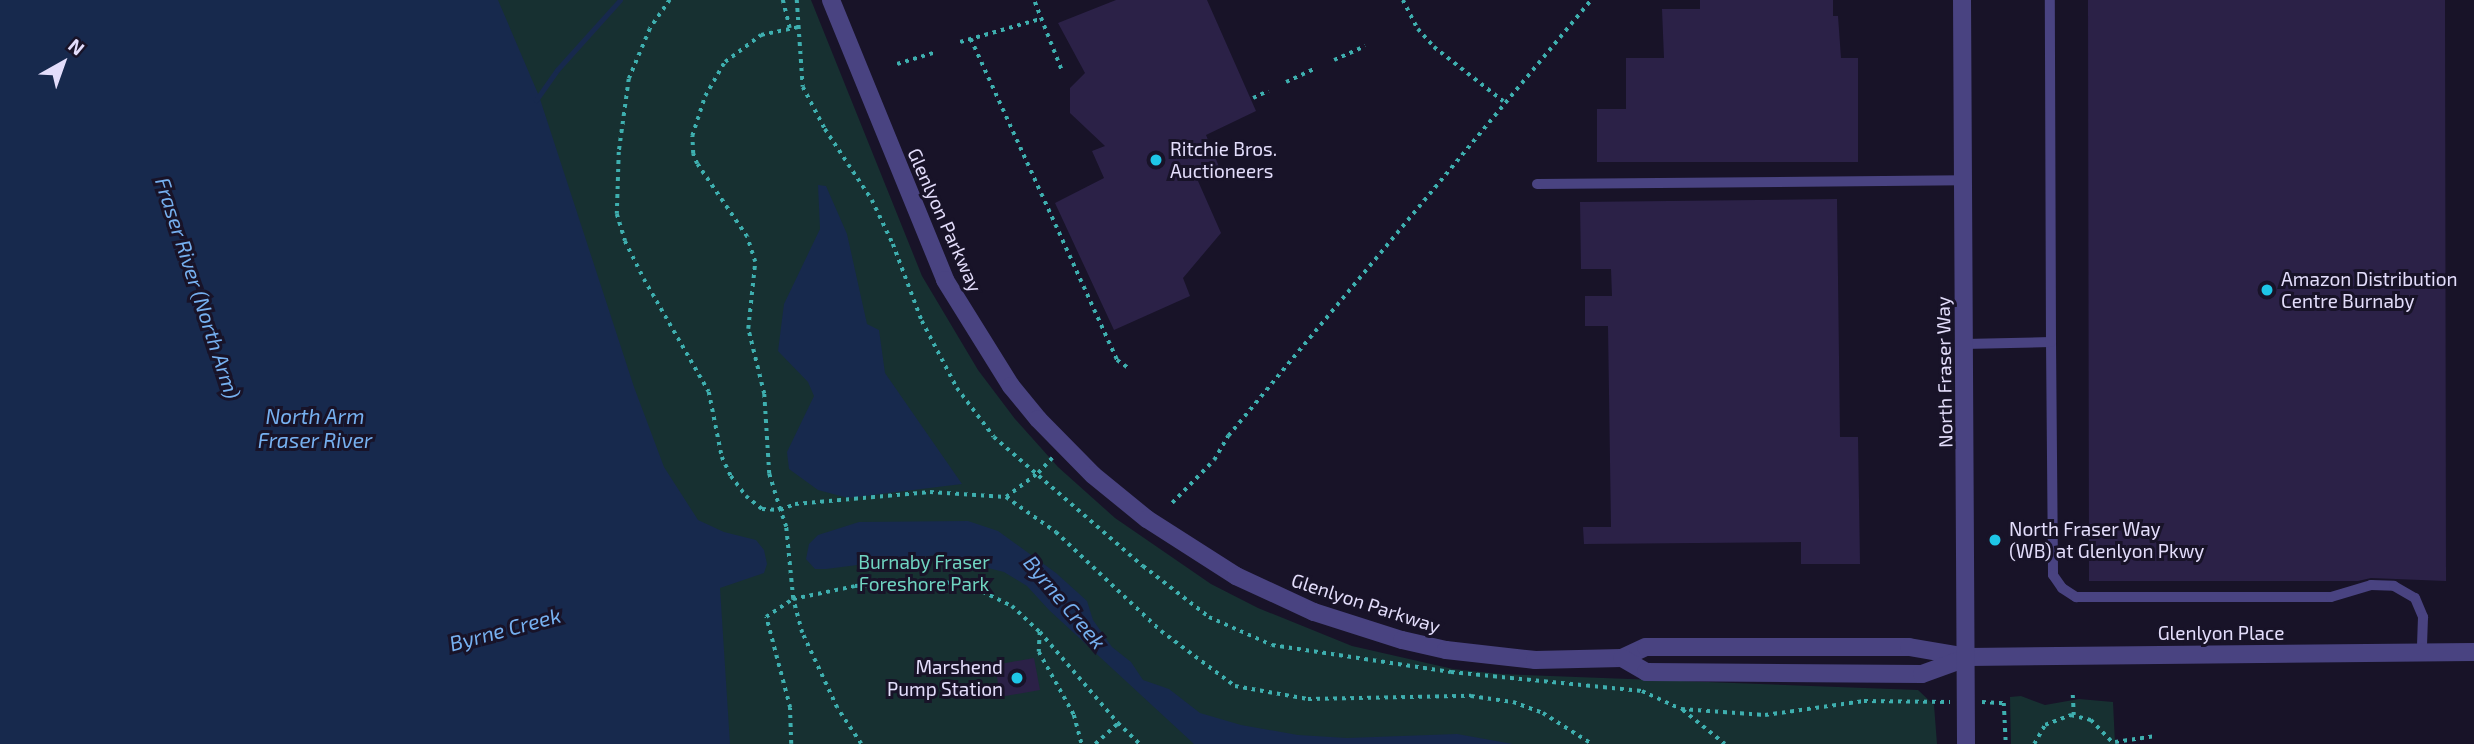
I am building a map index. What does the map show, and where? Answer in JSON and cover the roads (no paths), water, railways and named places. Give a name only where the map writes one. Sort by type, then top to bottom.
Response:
[{"type":"street","name":"Glenlyon Parkway","points":[[831,0],[945,280],[1011,386],[1038,419],[1119,497],[1180,541],[1237,576],[1314,612],[1446,650],[1487,656],[1535,660],[1622,659],[1646,647],[1909,648],[1968,657]]},
{"type":"street","name":"North Fraser Way","points":[[1962,0],[1968,657],[1966,744]]},
{"type":"street","name":"Glenlyon Place","points":[[1968,657],[2474,653]]},
{"type":"street","name":"Glenlyon Parkway","points":[[1622,659],[1646,672],[1922,674],[1968,657]]},
{"type":"lane","points":[[2050,0],[2053,575],[2062,588],[2076,597],[2331,597],[2371,585],[2394,586],[2415,598],[2423,617],[2423,653]]},
{"type":"lane","points":[[1537,184],[1963,180]]},
{"type":"lane","points":[[1964,344],[2051,342]]},
{"type":"water","name":"North Arm Fraser River","points":[[0,0],[498,0],[539,96],[634,387],[664,467],[698,520],[724,532],[756,540],[764,550],[767,564],[764,573],[720,588],[730,744],[0,744]]},
{"type":"water","points":[[818,185],[826,186],[847,234],[867,324],[879,330],[885,373],[962,484],[848,498],[818,490],[789,469],[787,452],[814,396],[808,382],[778,351],[784,304],[820,229]]},
{"type":"water","name":"Byrne Creek","points":[[968,521],[998,531],[1056,573],[1087,601],[1093,620],[1112,647],[1131,662],[1143,680],[1169,689],[1200,713],[1241,725],[1298,735],[1347,738],[1457,734],[1513,744],[1194,744],[1049,610],[1027,586],[1004,572],[936,555],[826,569],[815,569],[806,559],[809,544],[818,535],[859,522]]},
{"type":"waterway","points":[[536,100],[557,70],[620,0]]},
{"type":"place","name":"Ritchie Bros. Auctioneers","points":[[1156,160]]},
{"type":"place","name":"Amazon Distribution Centre Burnaby","points":[[2267,290]]},
{"type":"place","name":"North Fraser Way (WB) at Glenlyon Pkwy","points":[[1995,540]]},
{"type":"place","name":"Marshend Pump Station","points":[[1017,678]]},
{"type":"water label","name":"Fraser River (North Arm)","points":[[198,288]]},
{"type":"park label","name":"Burnaby Fraser Foreshore Park","points":[[924,573]]}]
